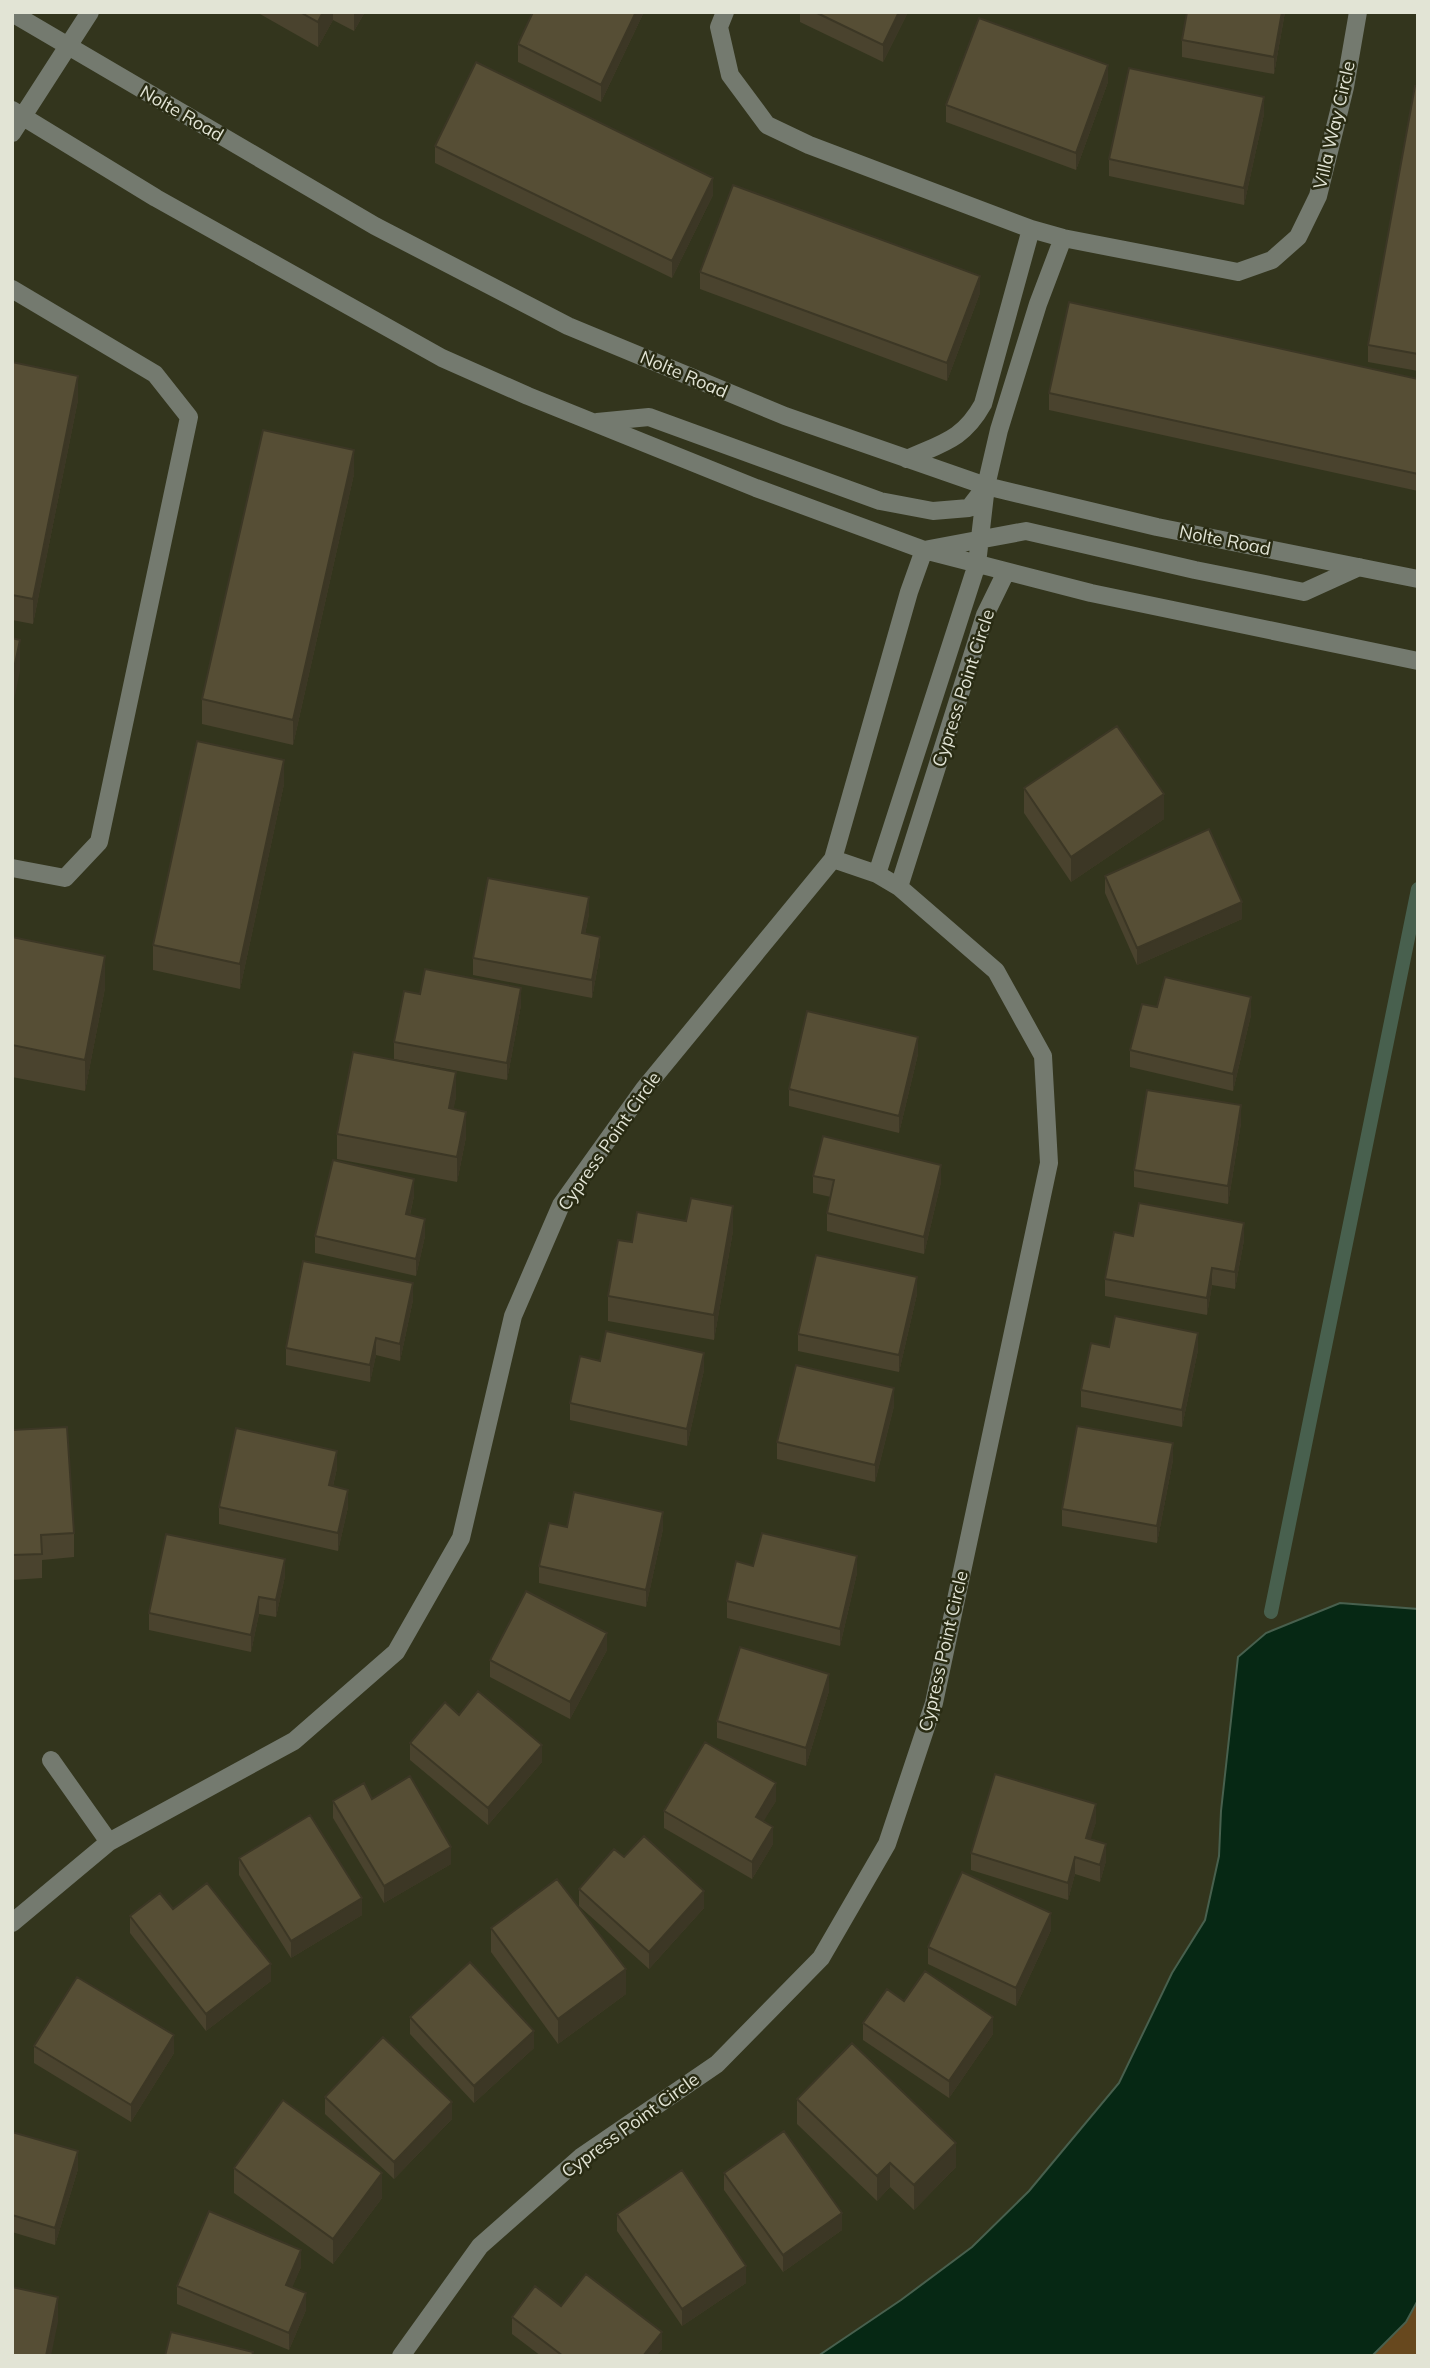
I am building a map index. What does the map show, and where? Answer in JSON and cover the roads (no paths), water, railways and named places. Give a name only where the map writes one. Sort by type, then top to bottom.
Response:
[{"type":"street","points":[[12,134],[17,113],[69,47],[90,12]]},
{"type":"street","name":"Villa Way Circle","points":[[724,12],[719,27],[730,75],[766,125],[809,145],[1031,229],[1063,238],[1238,272],[1272,260],[1298,237],[1318,196],[1345,87],[1358,12]]},
{"type":"street","name":"Nolte Road","points":[[12,13],[375,226],[568,326],[785,416],[986,486],[1157,527],[1418,579]]},
{"type":"street","points":[[17,113],[156,198],[442,358],[756,488],[923,550],[1006,572],[1091,593],[1418,661]]},
{"type":"street","points":[[907,459],[959,435],[974,421],[982,404],[1031,229]]},
{"type":"street","name":"Cypress Point Circle","points":[[877,874],[958,626],[961,607],[976,564],[986,486],[1004,413],[1038,304],[1063,238]]},
{"type":"street","points":[[12,289],[155,374],[189,417],[99,842],[65,878],[12,868]]},
{"type":"street","points":[[594,422],[649,416],[880,501],[933,511],[969,508],[986,486]]},
{"type":"street","points":[[923,550],[1026,531],[1304,592],[1359,568]]},
{"type":"street","name":"Cypress Point Circle","points":[[12,1923],[109,1842],[294,1741],[396,1652],[461,1538],[513,1316],[561,1205],[643,1088],[833,859],[923,550]]},
{"type":"street","name":"Cypress Point Circle","points":[[899,887],[985,615],[1006,572]]},
{"type":"street","name":"Cypress Point Circle","points":[[401,2356],[480,2246],[581,2157],[717,2064],[821,1958],[887,1844],[934,1703],[1049,1163],[1043,1056],[996,971],[899,887],[877,874],[833,859]]},
{"type":"street","points":[[51,1760],[109,1842]]},
{"type":"waterway","points":[[1271,1612],[1418,889]]}]
